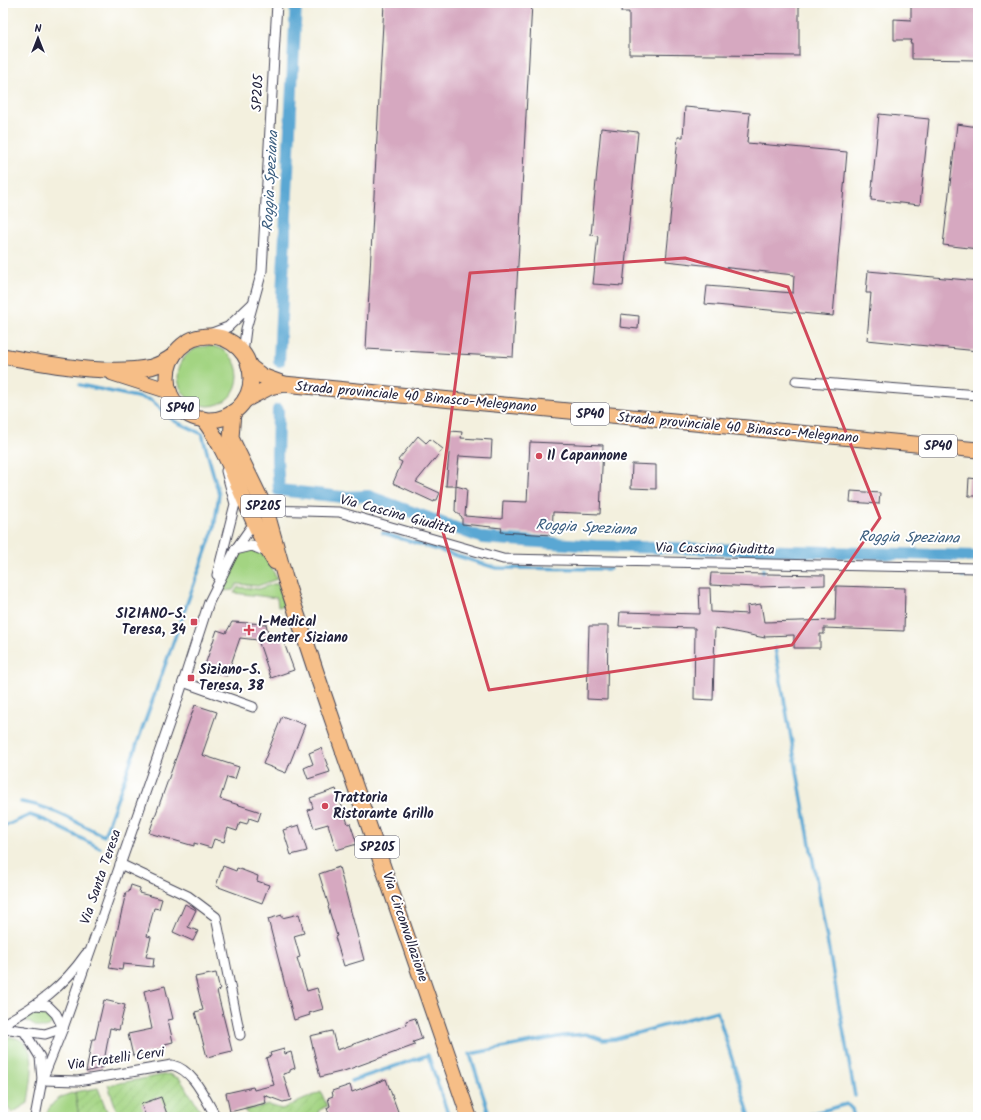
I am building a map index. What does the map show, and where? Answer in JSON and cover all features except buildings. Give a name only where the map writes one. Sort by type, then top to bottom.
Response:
[{"type":"main road","name":"Strada provinciale 40 Binasco-Melegnano","points":[[3,356],[101,369],[152,367],[173,356],[181,346],[192,339],[204,336],[215,336],[226,339],[236,345],[246,360],[262,376],[284,384],[978,450]]},
{"type":"main road","name":"Strada provinciale 40 Binasco-Melegnano","points":[[173,356],[167,373],[169,391],[174,401],[182,410],[192,416],[203,419],[218,418],[233,412],[245,400],[270,387],[284,384]]},
{"type":"main road","name":"Strada provinciale 40 Binasco-Melegnano","points":[[245,400],[251,377],[246,360]]},
{"type":"main road","name":"Strada provinciale 40 Binasco-Melegnano","points":[[101,369],[169,391]]},
{"type":"main road","name":"SP205","points":[[233,412],[226,442],[254,523],[269,553],[285,578]]},
{"type":"main road","name":"SP205","points":[[203,419],[216,436],[226,442],[266,510],[285,578]]},
{"type":"main road","name":"Via Circonvallazione","points":[[285,578],[469,1117]]},
{"type":"street","name":"SP205","points":[[246,360],[246,329],[262,271],[277,3]]},
{"type":"street","points":[[204,336],[228,327],[242,315],[252,303]]},
{"type":"street","points":[[796,381],[978,395]]},
{"type":"street","points":[[213,592],[235,504],[221,457],[226,442]]},
{"type":"street","name":"Via Cascina Giuditta","points":[[266,510],[339,512],[503,559],[978,568]]},
{"type":"street","points":[[213,592],[235,550],[254,523]]},
{"type":"street","points":[[235,550],[252,546],[269,553]]},
{"type":"street","name":"Via Santa Teresa","points":[[42,1080],[63,1028],[213,592]]},
{"type":"street","points":[[183,682],[253,707]]},
{"type":"street","points":[[120,864],[188,896],[216,916],[240,1035]]},
{"type":"street","points":[[3,1024],[49,996],[73,972],[93,942]]},
{"type":"street","points":[[3,1030],[45,1034],[63,1028],[56,1014],[48,1006],[35,1005]]},
{"type":"street","points":[[24,1031],[40,1057],[42,1080],[35,1117]]},
{"type":"street","name":"Via Fratelli Cervi","points":[[42,1080],[78,1081],[172,1065],[181,1068],[190,1075],[216,1117]]},
{"type":"highlighted area","points":[[685,258],[788,287],[880,518],[792,645],[489,690],[438,515],[470,273]]},
{"type":"green space","points":[[202,346],[214,346],[230,354],[236,364],[238,376],[236,388],[230,398],[214,406],[202,406],[186,398],[178,382],[178,370],[186,354]]},
{"type":"green space","points":[[252,550],[266,557],[277,579],[258,586],[237,584],[233,590],[223,591],[229,571],[235,560],[245,552]]},
{"type":"green space","points":[[273,584],[278,584],[286,605],[278,607],[277,598],[234,593],[238,587],[259,589]]},
{"type":"green space","points":[[39,1009],[47,1010],[52,1015],[51,1024],[48,1027],[41,1028],[25,1020],[25,1018]]},
{"type":"green space","points":[[3,1037],[16,1038],[24,1043],[29,1050],[32,1060],[28,1103],[12,1113],[3,1101]]},
{"type":"green space","points":[[169,1074],[180,1079],[205,1117],[119,1117],[108,1085]]},
{"type":"green space","points":[[98,1088],[108,1114],[99,1117],[79,1117],[75,1092]]},
{"type":"green space","points":[[75,1092],[79,1117],[45,1117],[50,1107],[56,1100]]},
{"type":"green space","points":[[321,1092],[327,1106],[318,1111],[320,1117],[250,1117],[245,1110],[269,1105],[282,1109]]},
{"type":"waterway","name":"Roggia Speziana","points":[[279,361],[296,3]]},
{"type":"waterway","points":[[21,802],[53,811],[104,836],[214,528],[219,494],[202,434],[174,421],[151,400],[80,385]]},
{"type":"waterway","name":"Roggia Speziana","points":[[278,410],[277,460],[279,490],[342,497],[368,496],[483,538],[595,546],[978,556]]},
{"type":"waterway","points":[[383,533],[496,568],[610,569]]},
{"type":"waterway","name":"Roggia Speziana","points":[[763,549],[763,556]]},
{"type":"waterway","points":[[962,576],[978,576]]},
{"type":"waterway","points":[[775,648],[855,1096]]},
{"type":"waterway","points":[[3,827],[30,815],[47,821],[100,848]]},
{"type":"waterway","points":[[490,1117],[470,1054],[563,1036],[586,1034],[603,1040],[615,1039],[717,1011],[750,1117]]},
{"type":"waterway","points":[[351,1081],[428,1055],[449,1117]]},
{"type":"waterway","points":[[800,1117],[847,1104],[852,1109],[854,1117]]},
{"type":"waterway","points":[[3,1110],[8,1117]]},
{"type":"place","name":"Il Capannone","points":[[539,456]]},
{"type":"place","name":"SIZIANO-S. Teresa, 34","points":[[194,622]]},
{"type":"place","name":"I-Medical Center Siziano","points":[[249,630]]},
{"type":"place","name":"Siziano-S. Teresa, 38","points":[[191,678]]},
{"type":"place","name":"Trattoria Ristorante Grillo","points":[[325,806]]}]
